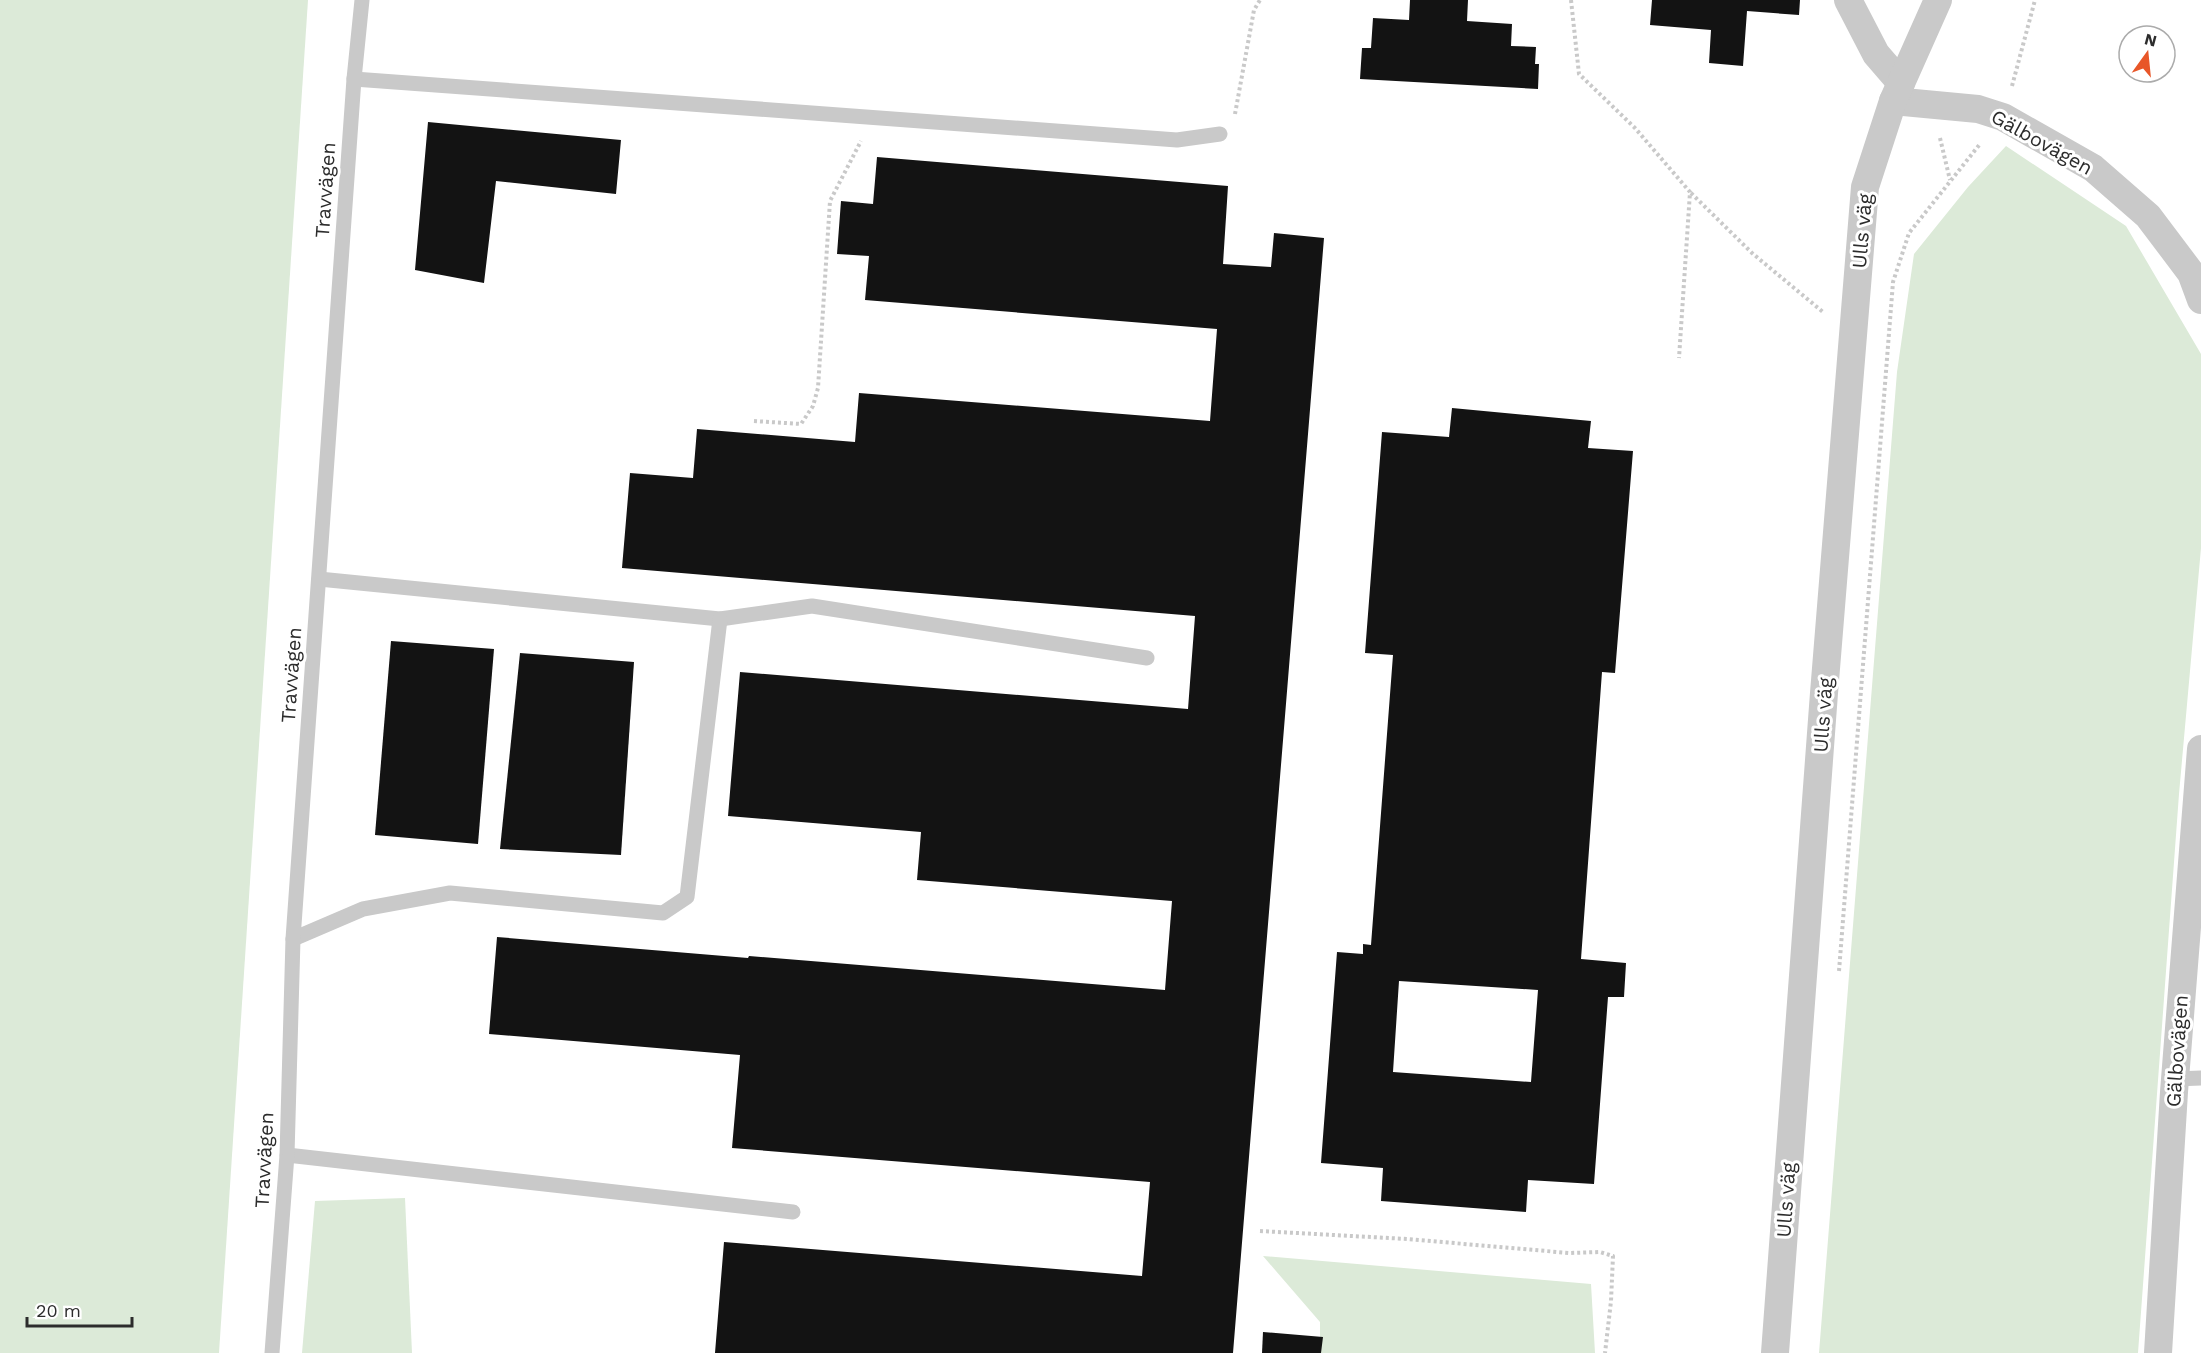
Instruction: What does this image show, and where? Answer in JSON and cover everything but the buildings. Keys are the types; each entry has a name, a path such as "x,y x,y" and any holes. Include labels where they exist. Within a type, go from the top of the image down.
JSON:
{"street":[{"path":"1848,0 1897,92"},
{"name":"Ulls väg","path":"1775,1353 1865,187 1897,92 1938,0"},
{"name":"Gälbovägen","path":"1897,92 1978,109 2003,117 2093,168 2148,216 2191,273 2201,300"},
{"name":"Gälbovägen","path":"2158,1353 2188,1078 2201,748"}],"lane":[{"name":"Travvägen","path":"272,1353 287,1155 292,939 320,579 354,79 362,0"},
{"path":"354,79 1177,140 1220,134"},
{"path":"320,579 720,619 812,606 1146,658"},
{"path":"292,939 363,909 450,893 663,913 687,897 720,619"},
{"path":"287,1155 793,1212"}],"path":[{"path":"1220,134 1235,114 1254,10 1260,0"},
{"path":"1571,0 1579,74 1635,128 1690,192 1752,253 1817,307 1853,333"},
{"path":"1839,972 1893,282 1909,233 2003,117 2035,0"},
{"path":"754,421 801,424 813,406 818,388 830,201 846,166 876,117"},
{"path":"1680,358 1690,192"},
{"path":"1260,1231 1407,1239 1569,1253 1600,1252 1613,1256 1605,1353"}],"green space":[{"path":"0,0 308,0 219,1353 0,1353"},
{"path":"2006,146 2126,226 2201,354 2201,548 2179,794 2138,1353 1819,1353 1897,372 1914,254 1968,187"},
{"path":"405,1198 412,1353 302,1353 315,1201"},
{"path":"1263,1256 1591,1284 1595,1353 1320,1353 1320,1322"}]}
